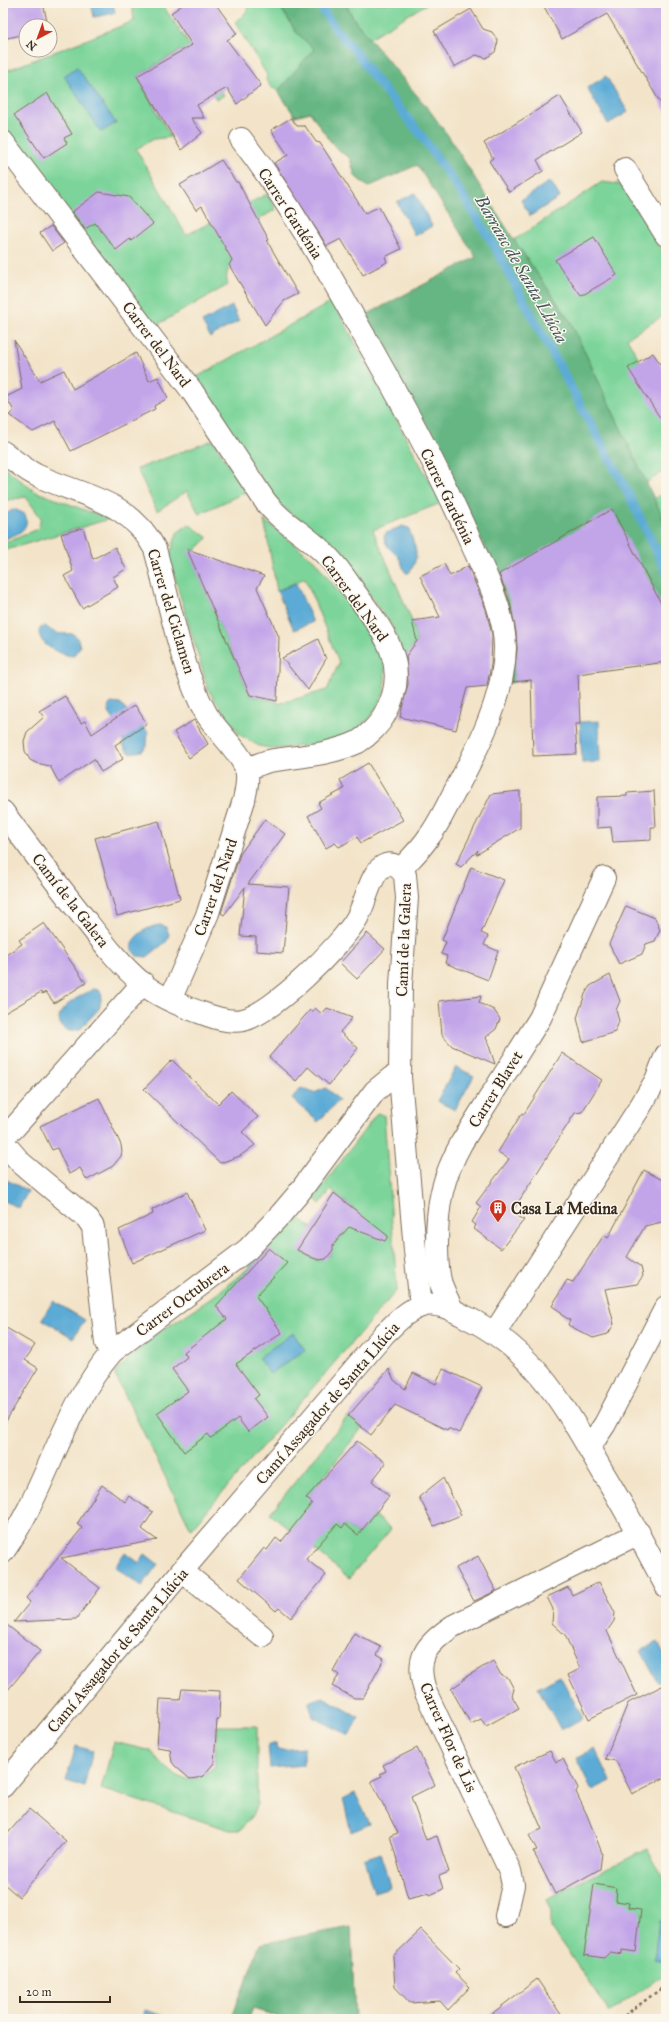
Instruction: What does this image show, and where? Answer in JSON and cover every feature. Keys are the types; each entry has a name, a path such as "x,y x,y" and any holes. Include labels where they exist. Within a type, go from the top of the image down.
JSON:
{"street":[{"name":"Carrer Gardénia","path":"241,139 267,174 310,241 405,409 448,492 466,532 494,596 504,632 505,648 501,678 482,737 438,823 428,839 401,869"},
{"name":"Carrer del Nard","path":"3,142 192,391 274,513 328,556 379,625 390,646 396,670 393,697 383,718 359,741 331,751 268,761 246,769 247,781 244,800 208,913 170,1000"},
{"path":"625,169 666,235"},
{"name":"Carrer del Ciclamen","path":"3,452 35,474 115,506 135,520 147,534 155,549 188,670 199,698 207,714 246,769"},
{"name":"Camí de la Galera","path":"3,812 98,936 143,983 170,1000 197,1012 223,1019 244,1020 256,1014 309,973 338,945 358,917 379,870 390,864 401,869 405,874 407,883 401,984 400,1077 421,1306"},
{"name":"Carrer Blavet","path":"452,1309 441,1283 437,1256 437,1214 446,1174 462,1142 540,1018 604,878"},
{"path":"3,1134 13,1129 143,983"},
{"path":"495,1332 640,1107 656,1080 666,1055"},
{"name":"Carrer Octubrera","path":"3,1552 22,1521 85,1388 112,1352 248,1249 298,1194 375,1091 391,1078 400,1077"},
{"path":"3,1142 21,1163 87,1218 93,1226 106,1343 112,1352"},
{"path":"421,1306 436,1305 452,1309 495,1332 515,1348 544,1378 589,1448 639,1533 666,1586"},
{"name":"Camí Assagador de Santa Llúcia","path":"3,1786 182,1571 385,1334 399,1319 421,1306"},
{"path":"589,1448 605,1424 666,1307"},
{"name":"Carrer Flor de Lis","path":"506,1916 513,1885 510,1871 426,1693 420,1670 422,1658 431,1643 453,1626 639,1533"},
{"path":"182,1571 262,1636"}],"path":[{"path":"620,2019 666,1985"}],"green space":[{"path":"132,3 161,3 224,95 217,100 181,50 137,76 171,137 154,139 136,149 186,235 267,194 276,209 258,220 231,257 233,264 227,273 228,285 155,326 3,125 3,72 39,58 58,58 58,51 134,21"},
{"path":"248,3 278,3 296,32 315,49 368,187 355,176 350,158 333,144 310,112 295,116 278,91 271,87 266,80 267,75 235,23 247,11"},
{"path":"278,3 345,3 355,21 430,111 449,137 514,240 570,321 666,524 666,662 508,683 505,596 485,548 364,316 476,257 417,165 368,187 355,176 350,158 333,144 310,112 295,116 278,91 314,49 296,32"},
{"path":"345,3 428,3 370,38 355,21"},
{"path":"602,182 618,184 624,187 666,257 666,314 627,338 640,361 666,420 666,470 646,483 570,321 514,240"},
{"path":"333,301 441,503 373,530 412,621 417,641 403,659 394,629 334,545 277,503 195,378"},
{"path":"213,440 246,492 199,514 187,491 157,511 137,469"},
{"path":"3,466 34,491 109,519 3,551 3,544 38,529 41,518 26,497 3,501"},
{"path":"666,492 666,524 653,499"},
{"path":"264,520 315,561 373,637 385,662 385,691 371,717 360,727 330,743 275,749 259,746 240,735 208,689 169,558 177,533 189,524 208,538 190,555 250,695 277,701 278,704 327,690 339,663 305,578 277,591"},
{"path":"377,1113 384,1115 397,1290 191,1529 114,1373 149,1339 210,1299 245,1271 298,1217 312,1228 304,1251 308,1256 319,1260 330,1256 333,1245 360,1214 331,1190 320,1204 314,1198"},
{"path":"348,1416 362,1428 307,1498 342,1528 345,1524 358,1535 374,1515 391,1529 349,1578 270,1513"},
{"path":"217,1726 257,1726 257,1805 254,1813 240,1830 230,1830 101,1789 114,1742 151,1751 165,1767 180,1777 187,1779 196,1778 205,1774 215,1766"},
{"path":"647,1849 666,1882 666,1973 610,2012 551,1928 551,1911 546,1899"},
{"path":"351,1927 355,2019 279,2019 279,2017 253,2009 249,2019 231,2019 260,1944"}],"water":[{"path":"91,3 113,3 115,13 94,17"},
{"path":"77,67 116,123 101,132 64,76"},
{"path":"606,76 628,112 608,124 587,88"},
{"path":"550,181 560,197 530,216 521,200"},
{"path":"415,193 432,226 415,236 397,202"},
{"path":"232,306 239,321 210,337 202,322"},
{"path":"14,509 25,514 26,524 17,534 3,540 3,516"},
{"path":"402,526 409,528 416,551 415,561 409,573 406,573 397,555 388,546 384,537 386,533"},
{"path":"296,583 313,622 294,630 277,591"},
{"path":"45,626 56,633 72,634 77,637 80,647 73,656 55,651 44,643 39,633 40,628"},
{"path":"111,703 121,704 148,732 147,746 142,751 130,753 125,748 122,732 108,710"},
{"path":"599,721 600,762 582,763 580,722"},
{"path":"160,925 166,927 169,934 167,941 147,957 137,956 132,950 133,941 145,930"},
{"path":"93,989 99,990 102,995 99,1009 78,1031 68,1031 64,1029 59,1019 60,1013 70,1003"},
{"path":"456,1067 474,1076 455,1110 437,1101"},
{"path":"301,1088 314,1093 326,1088 339,1100 318,1122 292,1098"},
{"path":"3,1178 28,1191 19,1208 3,1200"},
{"path":"53,1301 85,1320 73,1338 42,1319"},
{"path":"293,1333 305,1350 270,1374 258,1358"},
{"path":"125,1552 139,1563 145,1554 158,1564 142,1586 115,1567"},
{"path":"658,1642 666,1658 666,1678 658,1683 641,1651"},
{"path":"560,1676 583,1718 561,1730 538,1688"},
{"path":"323,1697 359,1717 349,1735 313,1717 309,1702"},
{"path":"268,1744 276,1744 277,1750 304,1748 304,1765 270,1768"},
{"path":"76,1746 93,1751 84,1786 66,1781"},
{"path":"595,1748 611,1781 592,1790 576,1758"},
{"path":"355,1793 370,1824 351,1832 343,1799"},
{"path":"381,1853 390,1887 374,1892 364,1859"},
{"path":"659,1920 666,1921 666,1961 654,1959"},
{"path":"145,2010 174,2019 143,2019"}],"building":[{"path":"3,3 43,3 46,18 18,18 18,36 3,39"},
{"path":"185,3 215,3 237,34 227,40 261,85 237,104 227,88 197,105 204,118 191,118 202,133 181,150 137,76 192,45 171,13"},
{"path":"542,3 666,3 666,112 607,14 562,39"},
{"path":"471,9 483,29 492,32 498,41 495,52 486,58 476,55 454,67 434,31"},
{"path":"47,93 72,134 64,138 67,143 44,158 14,115"},
{"path":"560,96 582,132 537,160 543,171 509,192 489,161 493,158 484,143"},
{"path":"291,118 297,126 305,126 316,142 320,143 365,213 379,207 401,249 385,257 387,262 363,275 341,239 327,246 274,163 288,155 271,130"},
{"path":"221,160 236,182 238,182 269,240 267,241 298,294 284,301 265,325 229,265 232,260 202,206 196,210 180,185"},
{"path":"99,192 129,197 153,224 131,241 130,239 116,250 95,223 85,229 72,212"},
{"path":"51,226 64,243 52,251 40,233"},
{"path":"594,237 617,275 581,296 555,260"},
{"path":"14,340 40,381 64,370 73,389 136,353 149,381 158,377 168,398 154,406 155,409 71,451 55,421 33,432 9,415 14,411 6,397 22,389"},
{"path":"653,353 666,373 666,427 628,368"},
{"path":"612,509 666,613 666,662 578,674 580,724 575,724 577,754 533,756 531,680 513,682 517,649 516,632 510,602 499,574"},
{"path":"83,528 93,559 115,547 126,569 113,577 118,587 82,608 64,576 73,571 61,534"},
{"path":"187,549 264,576 257,588 279,637 277,701 250,695"},
{"path":"444,564 450,576 468,566 486,609 492,635 491,665 487,686 467,688 456,730 400,717 408,684 406,656 417,641 412,621 440,617 420,576"},
{"path":"318,639 326,659 308,690 282,658"},
{"path":"65,696 81,723 85,721 92,734 135,705 147,724 115,745 123,759 101,772 94,759 59,783 50,766 30,760 25,751 24,741 27,732 44,717 39,711"},
{"path":"194,720 208,744 189,758 174,732"},
{"path":"368,763 403,820 361,843 357,837 339,847 335,843 326,848 308,816 321,808 318,803 344,789 340,780"},
{"path":"520,791 520,828 476,855 478,850 461,867 456,864 491,794"},
{"path":"654,791 656,827 651,827 651,840 613,842 611,827 597,828 597,797 627,796 627,793"},
{"path":"265,819 285,834 248,884 289,887 283,953 256,951 256,937 240,936 245,887 224,915 221,913 240,854"},
{"path":"159,821 180,899 117,916 95,838"},
{"path":"471,867 504,880 481,933 488,936 484,945 498,951 488,980 445,963 447,956 441,954 446,942 442,940"},
{"path":"626,906 655,918 660,930 655,941 646,944 642,954 619,964 609,944"},
{"path":"44,923 86,983 54,1003 46,992 42,994 41,992 3,1014 3,957 22,944 19,940"},
{"path":"367,933 385,949 357,979 340,963"},
{"path":"610,975 620,1001 616,1010 619,1021 615,1032 583,1042 577,1018 585,994 590,986"},
{"path":"481,996 479,1003 494,1010 500,1019 496,1029 486,1037 495,1064 452,1046 442,1035 439,1001"},
{"path":"315,1008 322,1014 327,1008 352,1018 340,1032 358,1048 329,1085 308,1067 296,1081 269,1057 310,1010 313,1011"},
{"path":"562,1053 602,1080 582,1112 575,1113 512,1212 524,1220 501,1249 474,1229 476,1225 472,1222 481,1207 476,1203 509,1159 498,1152 522,1113 524,1114"},
{"path":"172,1060 218,1104 231,1091 258,1117 242,1132 255,1145 240,1156 220,1163 144,1089"},
{"path":"99,1098 121,1145 122,1152 121,1156 113,1166 87,1180 80,1168 69,1174 57,1148 52,1150 40,1126"},
{"path":"644,1170 666,1182 666,1221 645,1226 627,1257 641,1267 643,1276 637,1284 605,1289 614,1324 608,1334 593,1338 568,1325 570,1320 560,1314 561,1312 552,1306 567,1280 573,1282 604,1235 608,1238"},
{"path":"187,1192 205,1230 132,1263 119,1230 153,1214 152,1210"},
{"path":"334,1193 388,1236 385,1241 349,1227 333,1245 333,1250 326,1259 319,1260 297,1250"},
{"path":"269,1248 287,1263 256,1296 282,1333 236,1364 259,1395 254,1399 268,1417 248,1432 238,1418 211,1438 208,1434 184,1452 157,1413 188,1391 172,1369 187,1357 184,1352 227,1319 216,1306"},
{"path":"3,1326 35,1345 25,1360 38,1368 3,1426"},
{"path":"389,1369 394,1380 405,1389 413,1373 436,1384 443,1369 482,1387 459,1433 448,1428 447,1430 395,1405 371,1435 348,1416"},
{"path":"357,1441 386,1463 372,1481 389,1496 358,1535 345,1524 342,1528 337,1524 306,1559 326,1575 291,1618 279,1608 276,1611 239,1579 264,1548 267,1550 276,1538 281,1542 312,1503 306,1498"},
{"path":"443,1478 461,1515 434,1526 419,1497"},
{"path":"102,1485 125,1502 129,1496 153,1512 142,1529 157,1540 61,1558 100,1588 76,1619 14,1622 30,1602 26,1598 82,1528 77,1524"},
{"path":"478,1556 496,1591 474,1601 456,1568"},
{"path":"599,1582 615,1613 614,1621 607,1631 637,1695 589,1719 568,1675 580,1669 565,1635 552,1623 553,1609 547,1597 568,1587 572,1595"},
{"path":"3,1622 40,1651 3,1696"},
{"path":"354,1633 381,1647 377,1655 384,1659 363,1698 354,1698 332,1686 339,1675 333,1671"},
{"path":"493,1661 501,1675 508,1678 514,1689 512,1696 519,1708 486,1726 481,1719 471,1724 451,1689 464,1680 464,1678"},
{"path":"666,1684 666,1777 632,1794 616,1761 605,1759 628,1703"},
{"path":"182,1689 220,1691 219,1720 217,1720 214,1763 203,1776 190,1779 172,1762 170,1749 157,1747 160,1699 180,1700"},
{"path":"417,1748 435,1785 411,1797 426,1840 437,1836 449,1872 439,1876 443,1889 430,1895 429,1893 408,1898 390,1836 398,1833 371,1781 382,1776 380,1774 386,1771 383,1765"},
{"path":"550,1751 556,1762 563,1759 578,1788 576,1792 602,1853 600,1869 555,1894 533,1851 537,1850 529,1835 542,1829 514,1767"},
{"path":"29,1809 66,1841 19,1897 3,1883 3,1839"},
{"path":"594,1884 617,1888 616,1901 629,1903 628,1908 641,1910 636,1952 622,1950 622,1954 610,1952 604,1958 584,1955"},
{"path":"421,1930 459,1969 455,1973 470,1987 448,2010 440,2001 410,2003 395,1987 393,1956"},
{"path":"537,1979 564,2019 485,2019"}],"waterway":[{"name":"Barranc de Santa Llúcia","path":"318,3 337,31 356,52 372,75 418,131 456,185 491,240 626,489 666,571"}],"place":[{"name":"Casa La Medina","path":"498,1223"}]}
